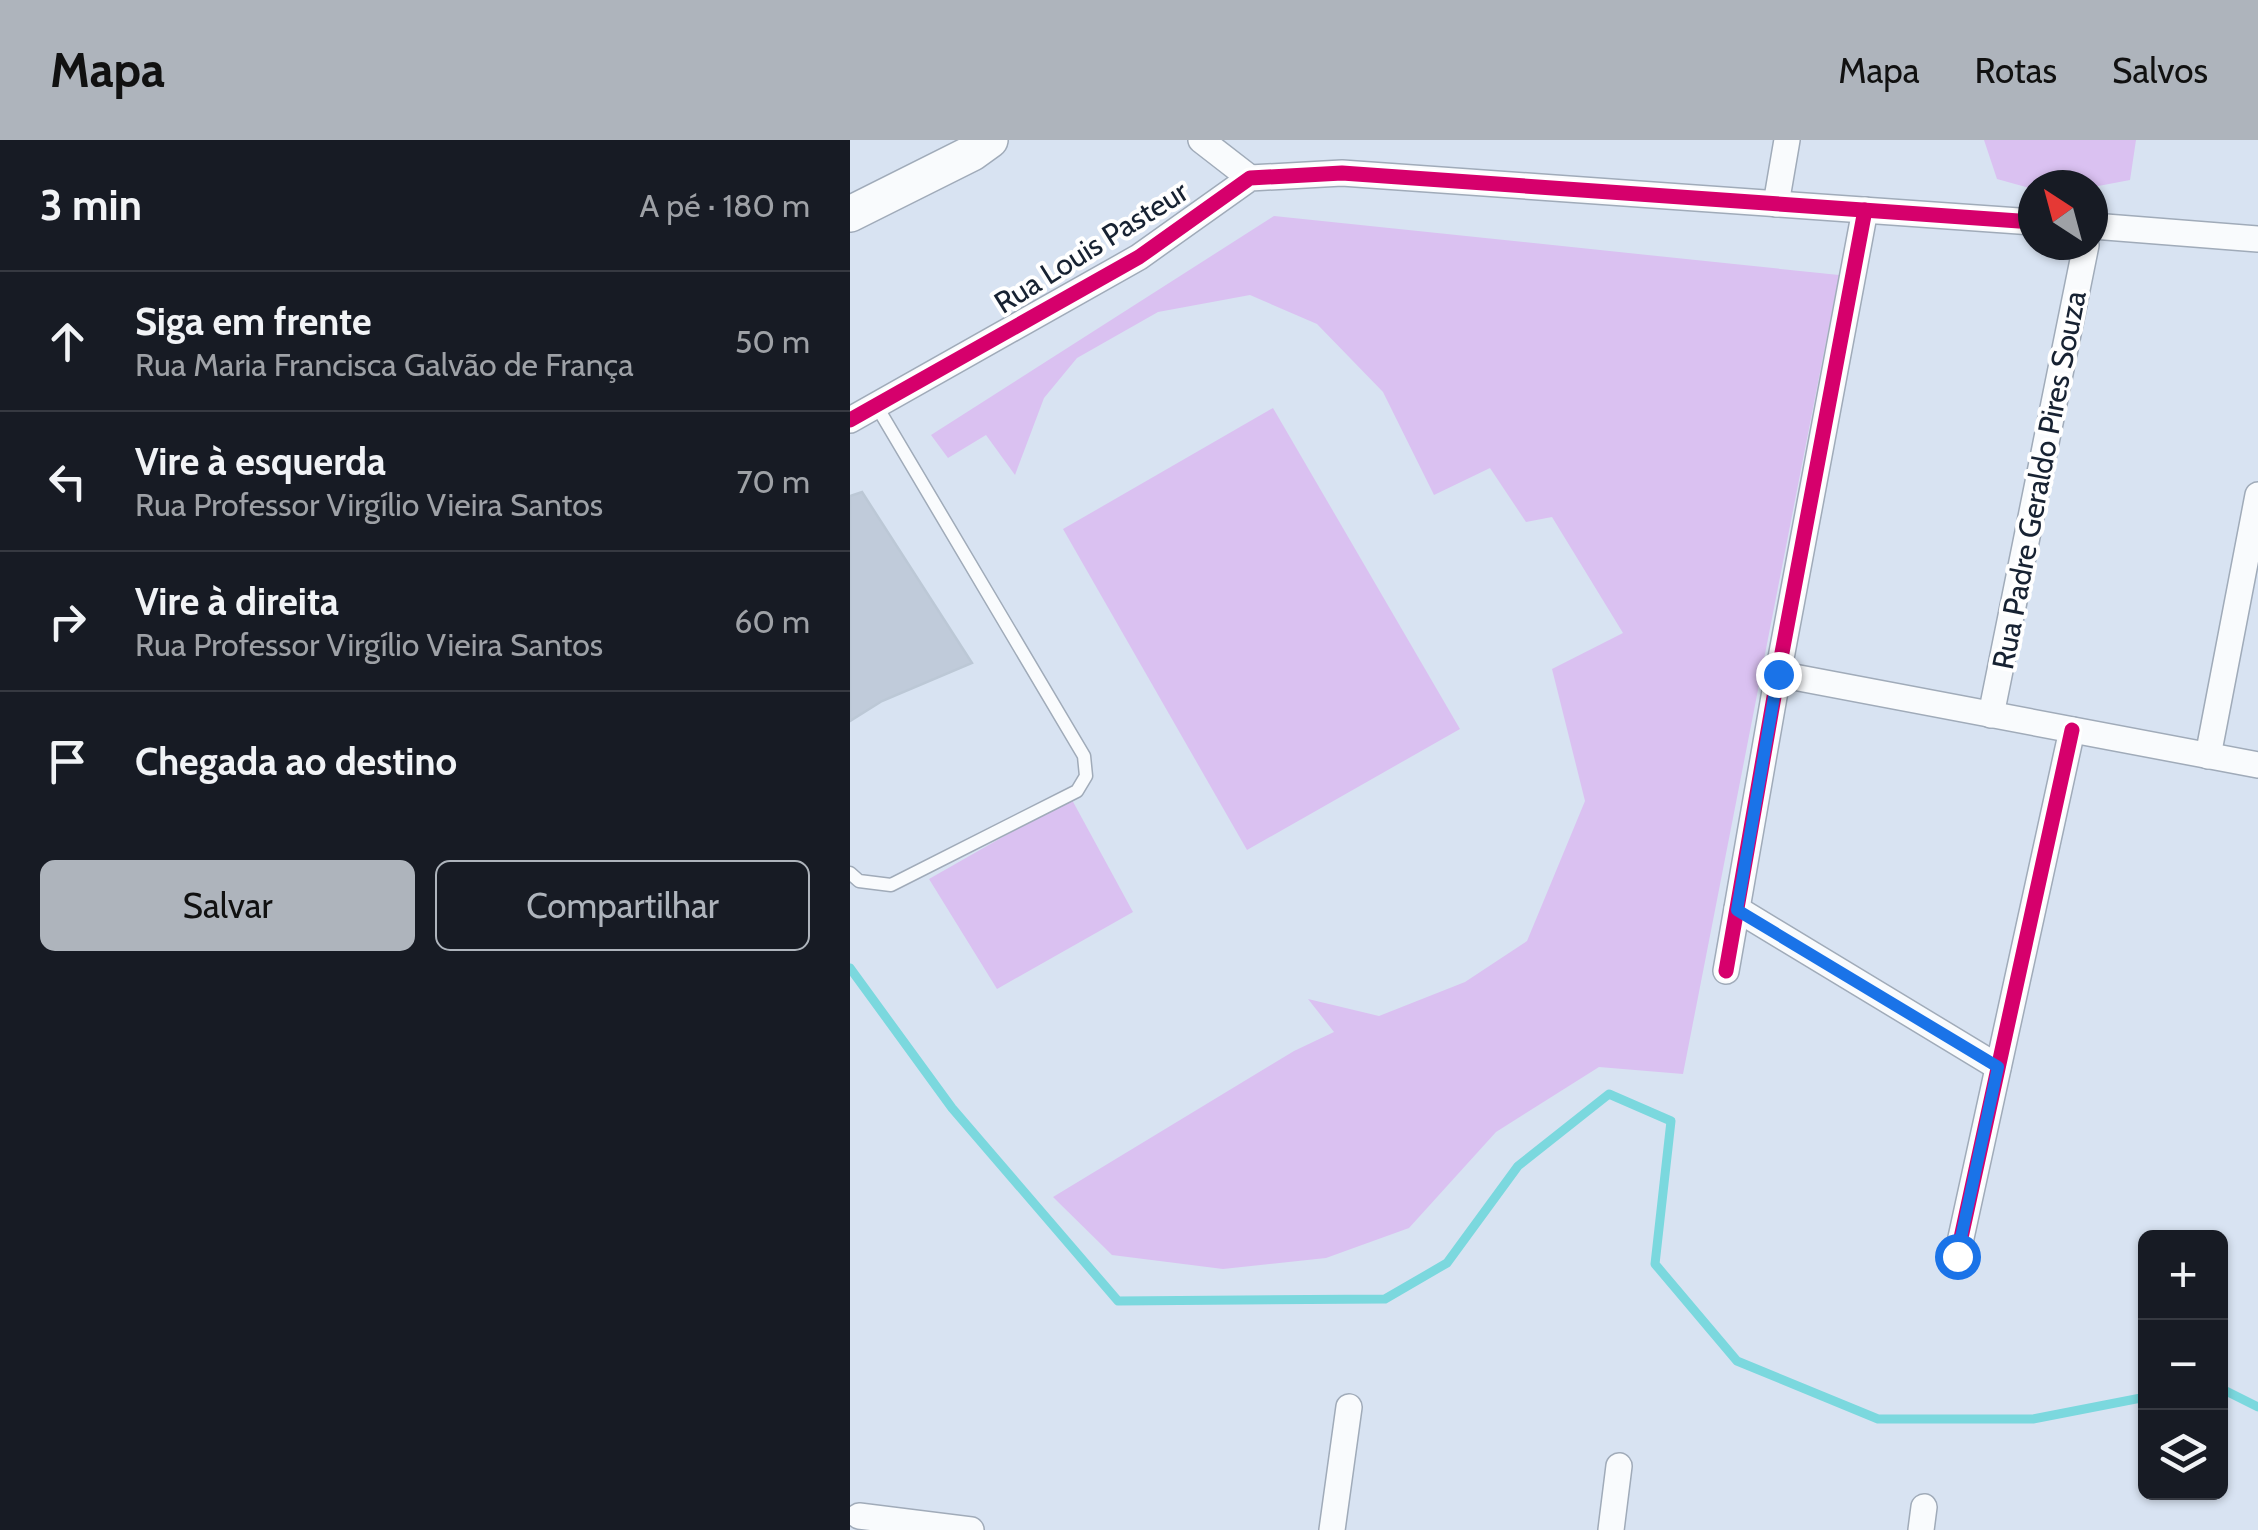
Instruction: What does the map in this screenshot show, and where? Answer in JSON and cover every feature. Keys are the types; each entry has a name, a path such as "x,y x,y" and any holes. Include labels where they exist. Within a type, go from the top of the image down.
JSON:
{"main road":[{"path":"850,214 972,153 990,140"}],"street":[{"path":"1201,140 1250,178 1342,174 2018,221"},
{"path":"1776,204 1787,140"},
{"name":"Rua Louis Pasteur","path":"850,420 1139,257 1250,178"},
{"path":"1726,970 1865,210"},
{"path":"2108,227 2258,240"},
{"name":"Rua Padre Geraldo Pires Souza","path":"1992,715 2083,260"},
{"path":"2208,756 2258,495"},
{"path":"1778,674 2258,766"},
{"path":"1957,1256 2072,730"},
{"path":"1737,910 1998,1067"},
{"path":"1332,1530 1349,1406"},
{"path":"1611,1530 1619,1466"},
{"path":"859,1516 971,1530"}],"lane":[{"path":"850,873 859,880 890,885 1078,791 1086,776 1084,756 876,405"}],"shaded area":[{"path":"1984,140 2136,140 2130,180 2108,184 2108,170 2018,170 2018,185 1997,179"},
{"path":"1274,216 1839,275 1683,1074 1599,1067 1496,1132 1409,1228 1326,1258 1223,1269 1112,1255 1053,1197 1294,1051 1334,1032 1308,999 1379,1016 1465,982 1527,941 1585,801 1552,669 1623,633 1552,517 1526,522 1490,468 1434,495 1383,392 1317,324 1250,295 1158,312 1077,358 1044,398 1015,475 986,435 948,458 931,435"},
{"path":"1273,408 1460,729 1247,850 1063,529"},
{"path":"1071,798 1133,912 997,989 929,879"}],"building":[{"path":"862,492 972,663 882,701 850,721 850,496"}],"waterway":[{"path":"850,968 952,1108 1118,1301 1385,1299 1447,1263 1518,1166 1609,1094 1671,1121 1655,1264 1737,1361 1878,1419 2033,1419 2138,1399"},
{"path":"2228,1392 2258,1407"}],"cycle path":[{"path":"850,420 1139,257 1250,178 1342,173 2018,221"},
{"path":"1726,971 1865,210"},
{"path":"1957,1256 2072,730"}],"route":[{"path":"1778,674 1737,910 1998,1067 1957,1256"}]}
